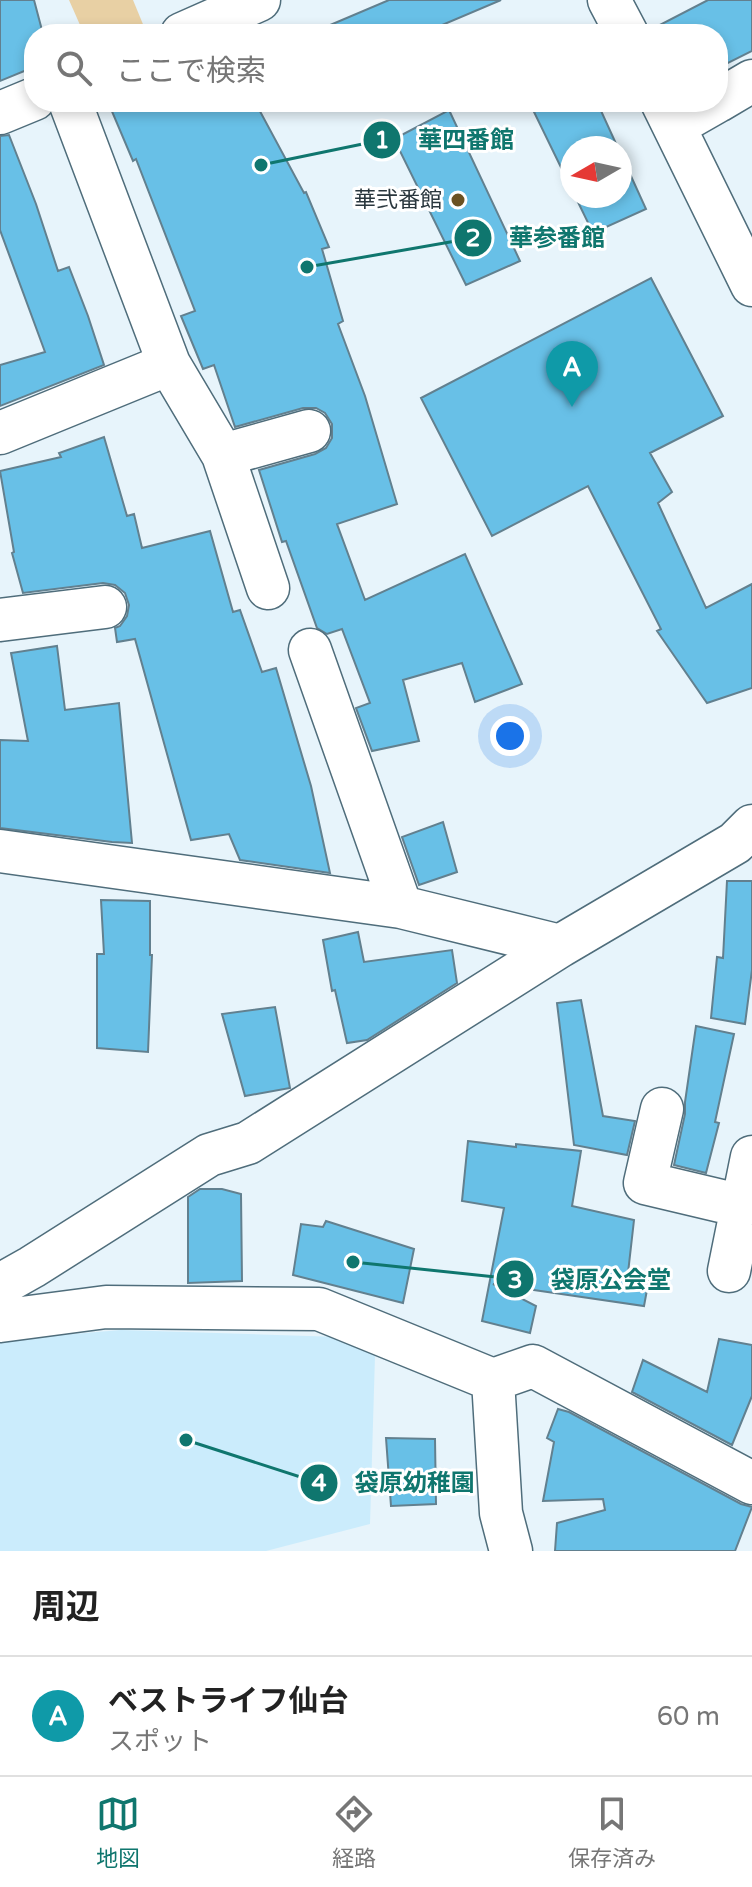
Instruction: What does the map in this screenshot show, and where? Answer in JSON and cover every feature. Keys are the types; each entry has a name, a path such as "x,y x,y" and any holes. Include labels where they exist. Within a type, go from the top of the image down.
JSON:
{"street":[{"path":"205,24 259,0"},
{"path":"609,0 622,24"},
{"path":"728,95 752,81"},
{"path":"0,113 24,103"},
{"path":"74,112 169,364 223,455 268,588"},
{"path":"668,114 752,285"},
{"path":"0,433 169,364"},
{"path":"223,455 309,431"},
{"path":"0,620 105,607"},
{"path":"310,650 401,907"},
{"path":"0,1285 209,1155 248,1143 560,946 735,843 752,826"},
{"path":"0,851 401,907 560,946"},
{"path":"662,1109 645,1183 742,1206"},
{"path":"729,1271 752,1157"},
{"path":"0,1321 106,1307 319,1309 493,1380 533,1366 752,1483"},
{"path":"493,1380 501,1513 511,1551"}],"shaded area":[{"path":"69,0 133,0 143,24 80,24"},
{"path":"121,1330 339,1337 375,1356 370,1524 266,1551 0,1551 0,1340"}],"building":[{"path":"0,0 34,0 40,24 24,24 24,71 0,81"},
{"path":"389,0 501,0 445,24 333,24"},
{"path":"708,0 752,0 752,51 728,63 728,24 662,24"},
{"path":"112,112 260,112 306,192 329,247 322,249 343,321 338,324 365,396 397,504 337,524 365,600 465,554 522,684 475,702 462,663 403,680 419,741 372,751 356,708 370,703 342,629 327,634 317,628 286,541 282,542 259,470 326,448 332,438 332,424 325,413 316,408 303,408 235,427 214,365 203,369 181,316 195,311 136,159 133,161"},
{"name":"華弐番館","path":"450,112 520,261 466,285 394,139"},
{"path":"534,112 602,112 613,136 560,136 560,165"},
{"path":"9,135 58,271 69,267 104,365 0,406 0,365 45,352 0,230 0,136"},
{"path":"632,178 646,209 593,233 581,208 632,208"},
{"path":"651,278 723,416 650,453 672,492 658,503 706,608 752,584 752,688 707,703 657,631 661,629 588,486 492,536 421,398"},
{"path":"104,437 127,516 134,514 142,548 210,531 233,612 240,610 262,672 276,668 311,786 330,873 240,860 229,834 191,840 135,639 117,642 115,628 127,616 129,605 125,593 115,585 103,583 23,593 12,553 0,471 61,457 59,453"},
{"path":"57,646 65,710 119,703 132,843 0,828 0,740 28,741 11,653"},
{"path":"443,822 457,872 419,885 402,837"},
{"path":"727,881 752,881 752,970 745,1024 711,1018 717,957 723,958"},
{"path":"101,900 150,901 152,955 148,1052 97,1048 97,954 104,954"},
{"path":"358,932 364,962 452,950 457,983 367,1040 347,1043 335,990 332,991 323,940"},
{"path":"581,1000 603,1116 635,1121 627,1155 574,1145 557,1003"},
{"path":"275,1007 290,1088 245,1096 222,1014"},
{"path":"696,1026 734,1034 715,1122 719,1123 706,1173 674,1165 685,1114"},
{"path":"468,1141 581,1151 572,1206 634,1220 628,1273 649,1279 644,1306 493,1284 536,1306 530,1333 482,1321 504,1208 462,1201"},
{"path":"200,1189 222,1189 241,1194 242,1281 188,1283 188,1197"},
{"path":"326,1221 414,1249 403,1303 293,1275 301,1224 323,1227"},
{"path":"719,1339 752,1345 752,1396 732,1445 632,1392 643,1360 707,1392"},
{"path":"558,1409 752,1507 735,1551 555,1551 557,1523 605,1510 603,1499 543,1501 554,1442 547,1438"},
{"path":"386,1438 435,1439 436,1504 391,1506"}],"place":[{"name":"華四番館","path":"261,165"},
{"name":"華弐番館","path":"458,200"},
{"name":"華参番館","path":"307,267"},
{"name":"ベストライフ仙台","path":"572,407"},
{"name":"袋原公会堂","path":"353,1262"},
{"name":"袋原幼稚園","path":"186,1440"}]}
